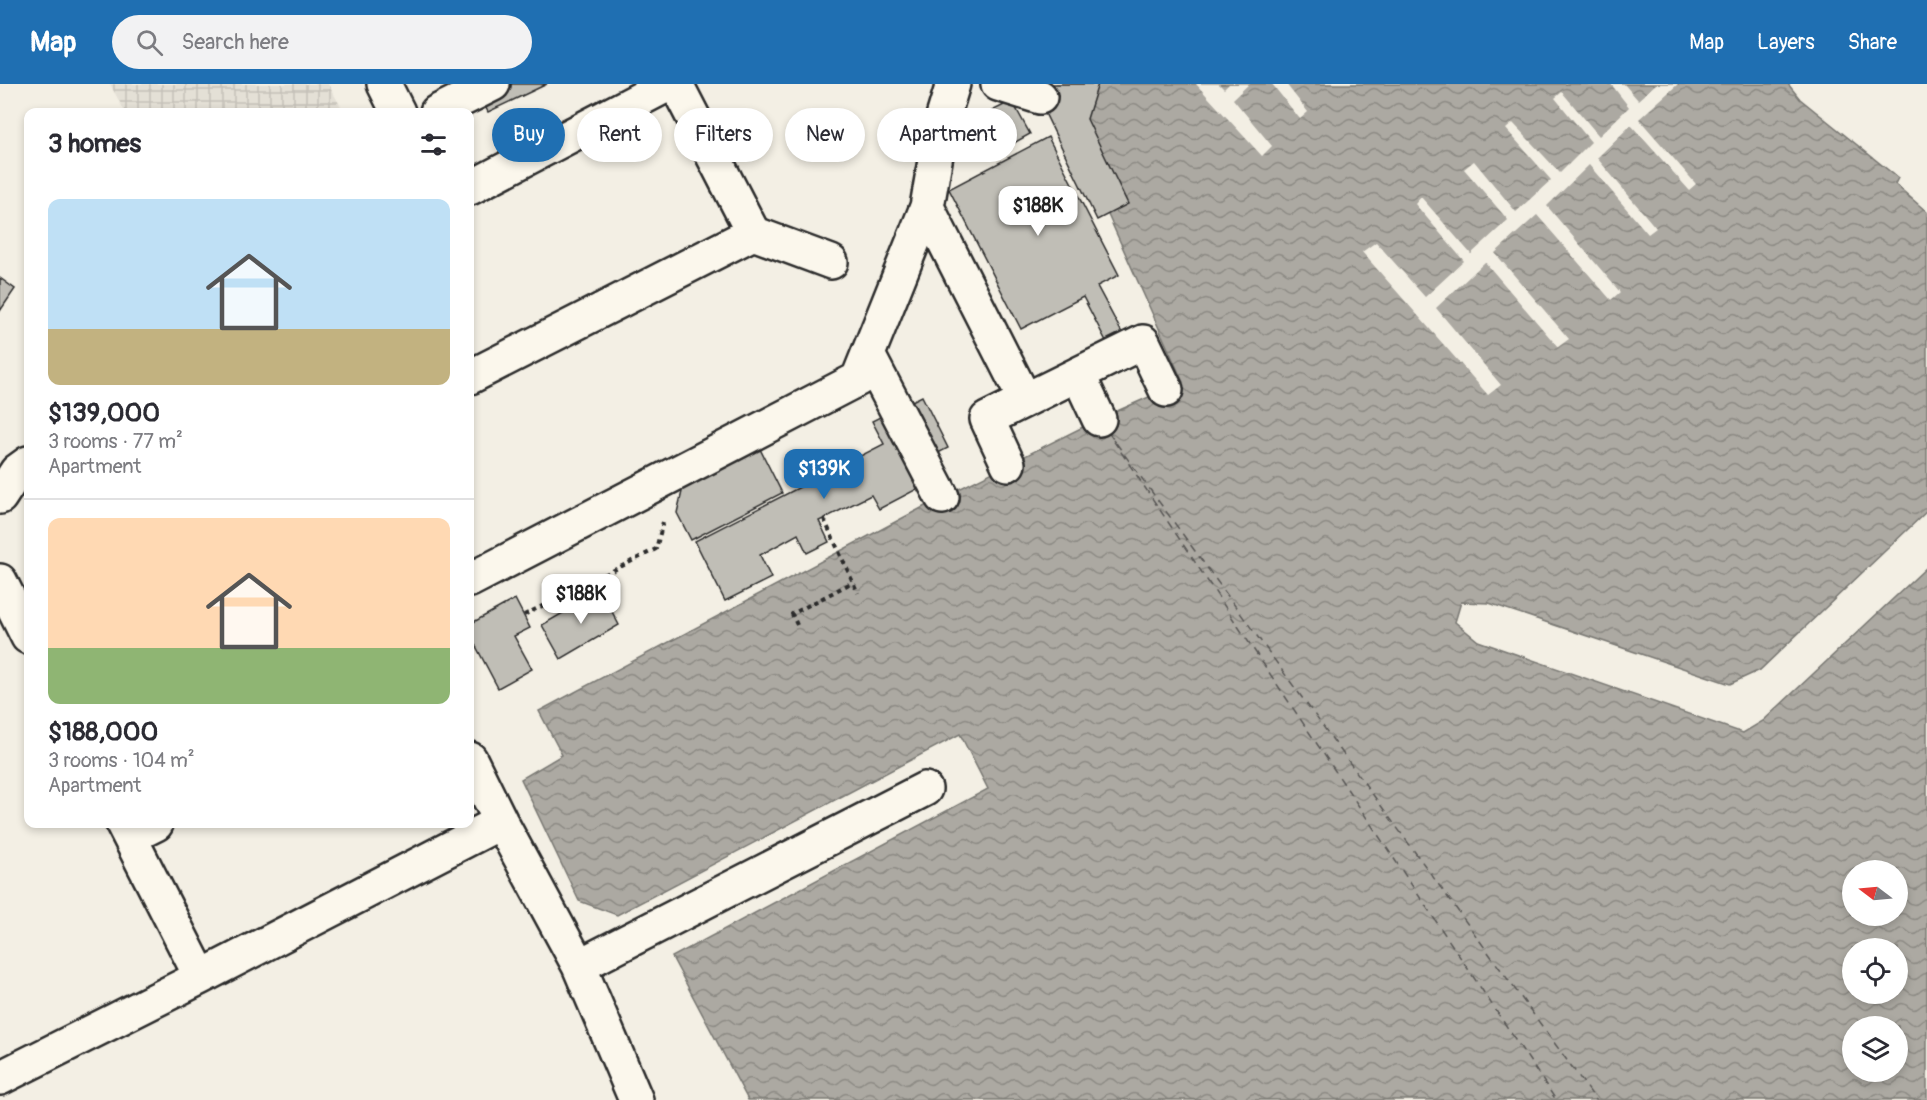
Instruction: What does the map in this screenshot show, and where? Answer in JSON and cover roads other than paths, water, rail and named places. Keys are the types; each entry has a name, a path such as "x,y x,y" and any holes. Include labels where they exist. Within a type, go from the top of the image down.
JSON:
{"lane":[{"path":"384,84 396,108"},
{"path":"445,108 493,84"},
{"path":"474,187 669,84"},
{"path":"676,84 753,233 831,262"},
{"path":"474,578 858,379 927,207 942,120 953,84"},
{"path":"998,84 1040,97"},
{"path":"927,207 1025,400"},
{"path":"474,375 753,233"},
{"path":"1008,464 987,419 1143,342 1166,390"},
{"path":"868,355 942,497"},
{"path":"1078,374 1099,419"},
{"path":"0,497 17,471 24,466"},
{"path":"0,581 24,619"},
{"path":"474,767 579,966 636,1100"},
{"path":"579,966 925,789"},
{"path":"0,1078 501,822"},
{"path":"136,828 201,977"}],"water":[{"path":"1057,84 1788,84 1800,99 1898,178 1895,184 1927,212 1927,511 1760,670 1730,684 1489,603 1461,602 1455,622 1478,641 1743,733 1763,721 1927,567 1927,1100 748,1100 672,957 988,789 960,734 617,915 579,901 521,779 562,755 539,711 929,504 1099,419 1183,382 1096,188"}]}
